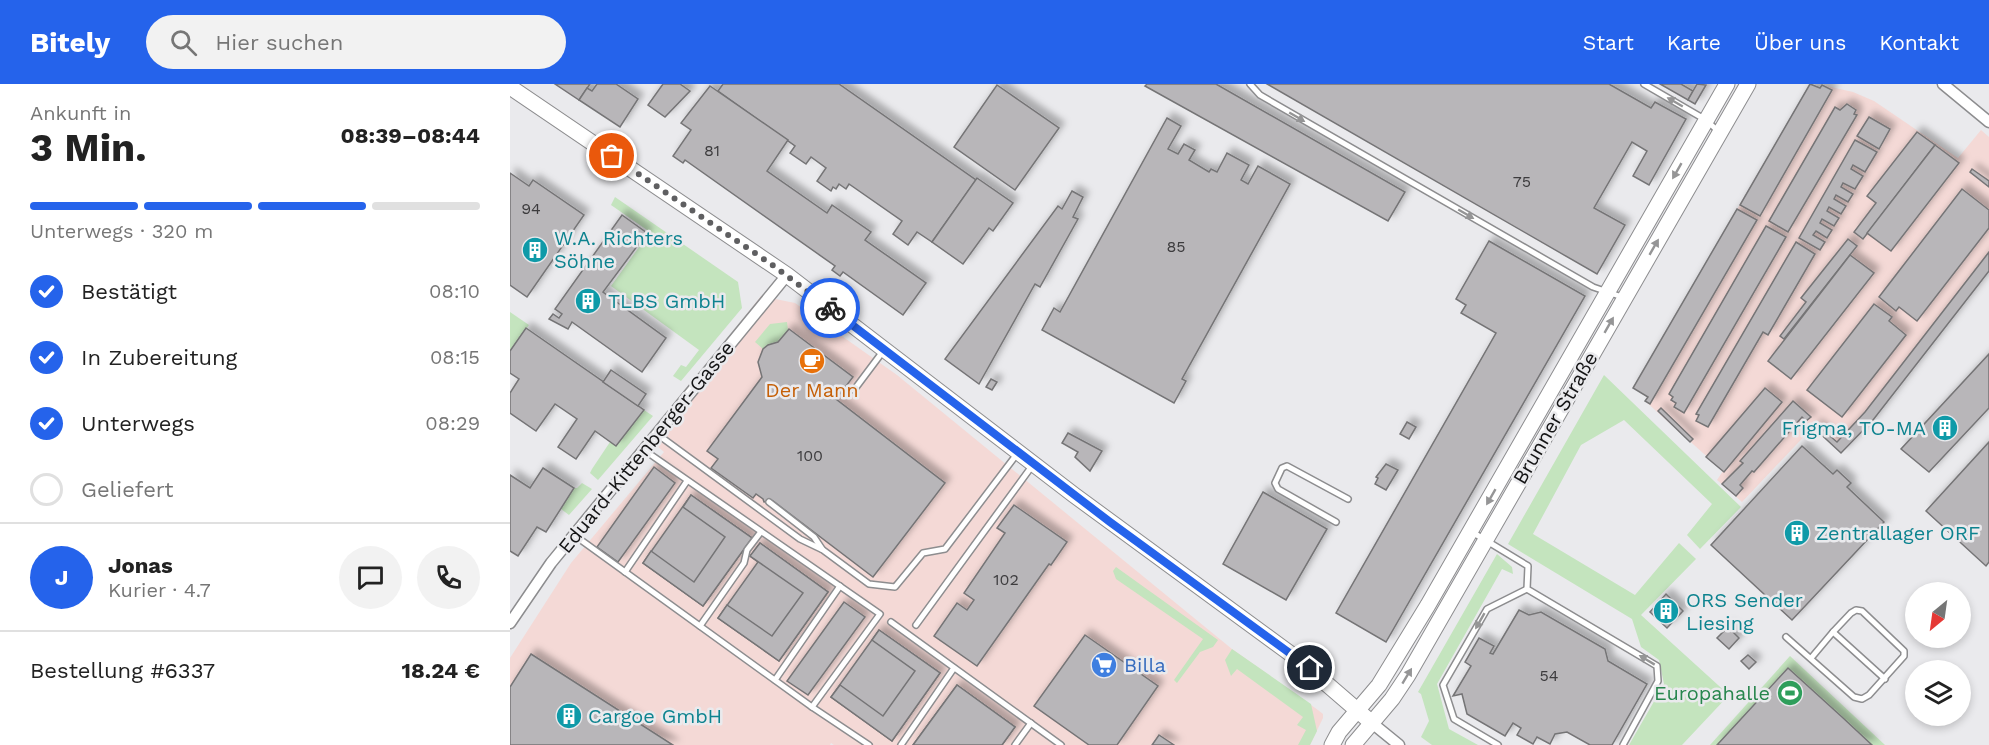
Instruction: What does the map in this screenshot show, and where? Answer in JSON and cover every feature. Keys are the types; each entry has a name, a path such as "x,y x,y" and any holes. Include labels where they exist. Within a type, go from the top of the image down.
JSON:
{"main road":[{"name":"Brunner Straße","path":"1332,745 1339,732 1379,685 1471,532 1727,84"},
{"name":"Brunner Straße","path":"1353,745 1392,699 1408,675 1748,84"},
{"path":"510,87 787,275 1033,464 1299,660 1372,723"}],"street":[{"path":"1943,84 1989,122"},
{"name":"Eduard-Kittenberger-Gasse","path":"510,623 538,581 574,535 787,275"},
{"path":"1372,723 1399,745"}],"lane":[{"path":"1250,84 1269,101 1607,294 1624,298"},
{"path":"1644,84 1706,120 1720,133"},
{"path":"854,390 884,349"},
{"path":"657,434 800,539 823,550 868,584 894,587 923,553 945,549 1018,452"},
{"path":"644,450 880,614 812,707"},
{"path":"916,625 1033,464"},
{"path":"1336,522 1278,489 1275,483 1282,468 1287,466 1348,499"},
{"path":"626,572 687,481"},
{"path":"769,502 814,537 823,550"},
{"path":"700,626 744,563 747,550 760,532"},
{"path":"1471,532 1528,566 1527,589"},
{"path":"574,535 812,707 869,745"},
{"path":"775,680 840,586"},
{"path":"1527,589 1657,666 1658,681 1623,745"},
{"path":"1498,745 1454,719 1443,685 1487,609 1527,589"},
{"path":"1786,637 1812,657 1854,697 1862,699 1869,695 1901,661 1904,651 1862,611 1856,610 1812,657"},
{"path":"891,622 1061,745"},
{"path":"1833,632 1885,679"},
{"path":"901,745 954,668"},
{"path":"1015,745 1031,723"}],"shaded area":[{"path":"1810,84 1820,88 1822,85 1853,92 1874,101 1958,158 1981,130 1989,137 1989,271 1873,420 1841,453 1813,427 1742,502 1717,480 1723,471 1645,401 1647,397 1633,388"},
{"path":"761,296 795,303 897,375 1232,649 1323,714 1310,745 834,745 831,743 830,745 510,745 510,658 571,563 664,452 649,439"}],"green space":[{"path":"615,197 738,282 742,308 681,381 673,376 681,365 686,367 699,350 611,286 650,232 611,205"},
{"path":"510,312 529,325 510,351"},
{"path":"787,322 788,330 778,342 763,349 755,342 770,324"},
{"path":"1604,375 1741,507 1700,549 1687,535 1712,504 1624,420 1581,445 1533,534 1635,595 1679,543 1696,559 1641,615 1729,695 1682,745 1629,745 1664,684 1659,660 1641,647 1632,619 1508,544"},
{"path":"644,410 653,416 598,480 590,473 592,469 610,442 616,445"},
{"path":"582,483 592,489 569,515 561,509 574,488"},
{"path":"1497,554 1512,567 1513,574 1502,569 1437,684 1449,729 1478,745 1432,745 1421,737 1429,721 1421,694 1418,692"},
{"path":"1116,567 1218,640 1213,647 1200,652 1177,683 1174,680 1203,639 1116,579 1113,571"},
{"path":"1232,649 1311,704 1317,731 1310,745 1298,745 1306,730 1297,725 1303,717 1237,669 1231,676 1225,660"},
{"name":"Europahalle","path":"1790,656 1885,745 1710,745"}],"building":[{"path":"555,84 590,84 579,100"},
{"path":"597,84 616,84 638,99 620,127 579,100 587,88 592,91"},
{"path":"663,84 680,84 690,91 665,117 648,105"},
{"path":"723,84 839,84 976,180 932,242 917,232 908,245 893,234 902,221 849,184 846,189 839,184 831,191 817,181 826,168 811,157 806,164 790,153 795,146 718,91"},
{"path":"1147,84 1216,84 1405,192 1388,221 1145,86"},
{"path":"1267,84 1609,84 1651,108 1655,102 1686,119 1649,185 1633,176 1647,151 1632,142 1594,208 1625,225 1597,274"},
{"path":"1660,84 1681,84 1693,91 1688,100"},
{"path":"1697,84 1706,85 1695,104 1688,100"},
{"path":"1810,84 1820,88 1822,85 1832,90 1760,216 1740,205"},
{"path":"997,85 1059,128 1015,190 954,147"},
{"path":"710,86 788,140 767,171 827,213 832,205 871,232 865,240 926,283 903,315 843,272 840,276 832,270 835,266 685,160 683,163 673,156 691,130 681,123"},
{"path":"1847,104 1856,110 1854,114 1857,115 1788,232 1769,221 1835,107 1840,110"},
{"path":"1869,117 1890,129 1879,149 1857,136"},
{"path":"1167,118 1181,126 1168,149 1178,154 1184,144 1195,150 1189,160 1209,172 1211,169 1217,172 1227,153 1249,165 1241,180 1248,184 1258,166 1290,184 1182,379 1186,381 1174,403 1042,330 1054,308 1060,312"},
{"path":"1917,132 1935,145 1863,239 1854,232 1876,203 1867,196"},
{"path":"1855,140 1877,152 1865,172 1853,165 1851,169 1863,176 1855,189 1843,183 1841,187 1853,194 1848,202 1836,195 1834,199 1846,206 1841,214 1829,207 1827,211 1839,218 1834,226 1822,219 1820,223 1832,230 1827,238 1816,231 1813,235 1825,242 1820,250 1799,238"},
{"path":"1935,145 1959,163 1891,251 1867,233"},
{"path":"1972,169 1989,181 1989,187 1970,172"},
{"name":"W.A. Richters Söhne","path":"510,173 529,186 533,180 584,215 527,297 510,285"},
{"path":"977,178 1013,203 993,231 989,228 963,264 932,242"},
{"path":"1962,189 1989,210 1989,228 1917,321 1899,307 1896,311 1879,297"},
{"path":"1072,191 1083,197 1073,217 1078,219 1040,287 1035,284 979,384 945,359 1058,206 1062,209"},
{"path":"1737,209 1757,220 1650,404 1645,401 1648,397 1633,388"},
{"name":"TLBS GmbH","path":"622,215 647,233 603,292 666,338 642,372 572,322 568,329 549,319 553,314 559,318 562,314 555,309"},
{"path":"1766,226 1786,237 1684,413 1674,407 1676,403 1671,400 1673,397 1669,394"},
{"path":"1848,239 1857,246 1784,339 1780,336 1806,302 1801,298"},
{"path":"1489,241 1585,296 1386,642 1336,613 1496,333 1461,313 1466,305 1456,299"},
{"path":"1796,242 1815,254 1768,335 1763,332 1708,427 1696,421 1699,415 1696,414"},
{"path":"1989,252 1989,271 1873,420 1841,453 1813,427 1816,424 1837,442 1865,412"},
{"path":"1850,255 1874,273 1791,379 1768,361"},
{"path":"1874,304 1892,317 1889,321 1906,335 1842,417 1807,390"},
{"path":"526,328 644,410 616,446 595,431 576,459 558,447 577,419 555,404 536,431 510,413 510,393 519,379 510,373 510,351"},
{"name":"Der Mann","path":"789,329 853,377 836,399 945,483 873,577 773,501 764,502 756,494 753,498 711,468 718,459 707,451 762,377 758,362 763,349 778,342"},
{"name":"Frigma, TO-MA","path":"1989,354 1989,408 1929,472 1901,449"},
{"path":"611,370 646,394 638,406 603,382"},
{"path":"991,379 997,382 992,390 986,387"},
{"path":"1765,388 1782,402 1724,472 1706,457"},
{"path":"1793,401 1811,417 1806,421 1802,417 1740,485 1743,488 1736,496 1722,484 1743,463 1740,461"},
{"path":"1661,408 1693,439 1690,442 1658,411"},
{"path":"1407,422 1416,427 1409,439 1400,434"},
{"path":"1068,433 1102,451 1090,471 1075,457 1078,452 1062,443"},
{"path":"1989,442 1989,562 1986,566 1926,511"},
{"name":"Zentrallager ORF","path":"1802,446 1833,474 1837,470 1851,483 1847,487 1884,522 1792,620 1711,545"},
{"path":"1386,464 1398,470 1386,490 1375,484 1378,478 1376,477"},
{"path":"654,467 675,483 618,562 597,547"},
{"path":"543,468 574,488 546,532 537,527 518,556 510,551 510,475 530,488"},
{"path":"1263,492 1327,529 1286,600 1223,564"},
{"path":"691,495 752,538 703,606 643,563"},
{"path":"691,495 752,538 703,606 643,563 651,551 694,582 725,537 683,507"},
{"path":"1014,505 1067,542 977,666 934,636 957,603 967,610 974,600 964,593 1005,533 997,528"},
{"path":"760,543 828,592 779,661 718,618 758,562 750,556"},
{"path":"760,543 828,592 779,661 718,618 727,605 772,636 803,593 750,556"},
{"name":"ORS Sender Liesing","path":"1666,594 1683,611 1667,628 1650,612"},
{"path":"844,602 865,617 808,695 787,681"},
{"path":"1519,610 1529,615 1541,612 1605,649 1608,661 1647,684 1612,745 1590,745 1567,732 1555,734 1550,744 1537,737 1533,744 1517,735 1521,728 1513,723 1505,736 1467,714 1462,694 1453,696 1471,666 1465,662 1479,638 1494,646 1490,653 1493,654"},
{"path":"1728,627 1739,638 1729,649 1717,638"},
{"path":"879,630 940,673 892,741 831,697"},
{"path":"879,630 940,673 892,741 831,697 840,685 883,716 915,671 872,640"},
{"path":"1085,635 1158,686 1117,745 1089,745 1034,706"},
{"name":"Cargoe GmbH","path":"531,654 673,745 510,745 510,687"},
{"path":"1748,655 1756,662 1749,669 1741,661"},
{"name":"Europahalle","path":"1788,668 1842,717 1872,745 1717,745"},
{"path":"957,685 1015,727 1002,745 978,745 992,725 964,705 935,745 913,745"},
{"path":"957,685 1015,727 1002,745 913,745"},
{"path":"1159,735 1174,745 1152,745"}],"way so far":[{"path":"612,156 771,264 830,308"}],"place":[{"name":"W.A. Richters Söhne","path":"535,250"},
{"name":"TLBS GmbH","path":"588,301"},
{"name":"Der Mann","path":"812,361"},
{"name":"Frigma, TO-MA","path":"1945,428"},
{"name":"Zentrallager ORF","path":"1797,533"},
{"name":"ORS Sender Liesing","path":"1666,611"},
{"name":"Billa","path":"1104,665"},
{"name":"Europahalle","path":"1790,693"},
{"name":"Cargoe GmbH","path":"569,716"}],"route":[{"path":"830,308 1110,522 1310,668"}]}
